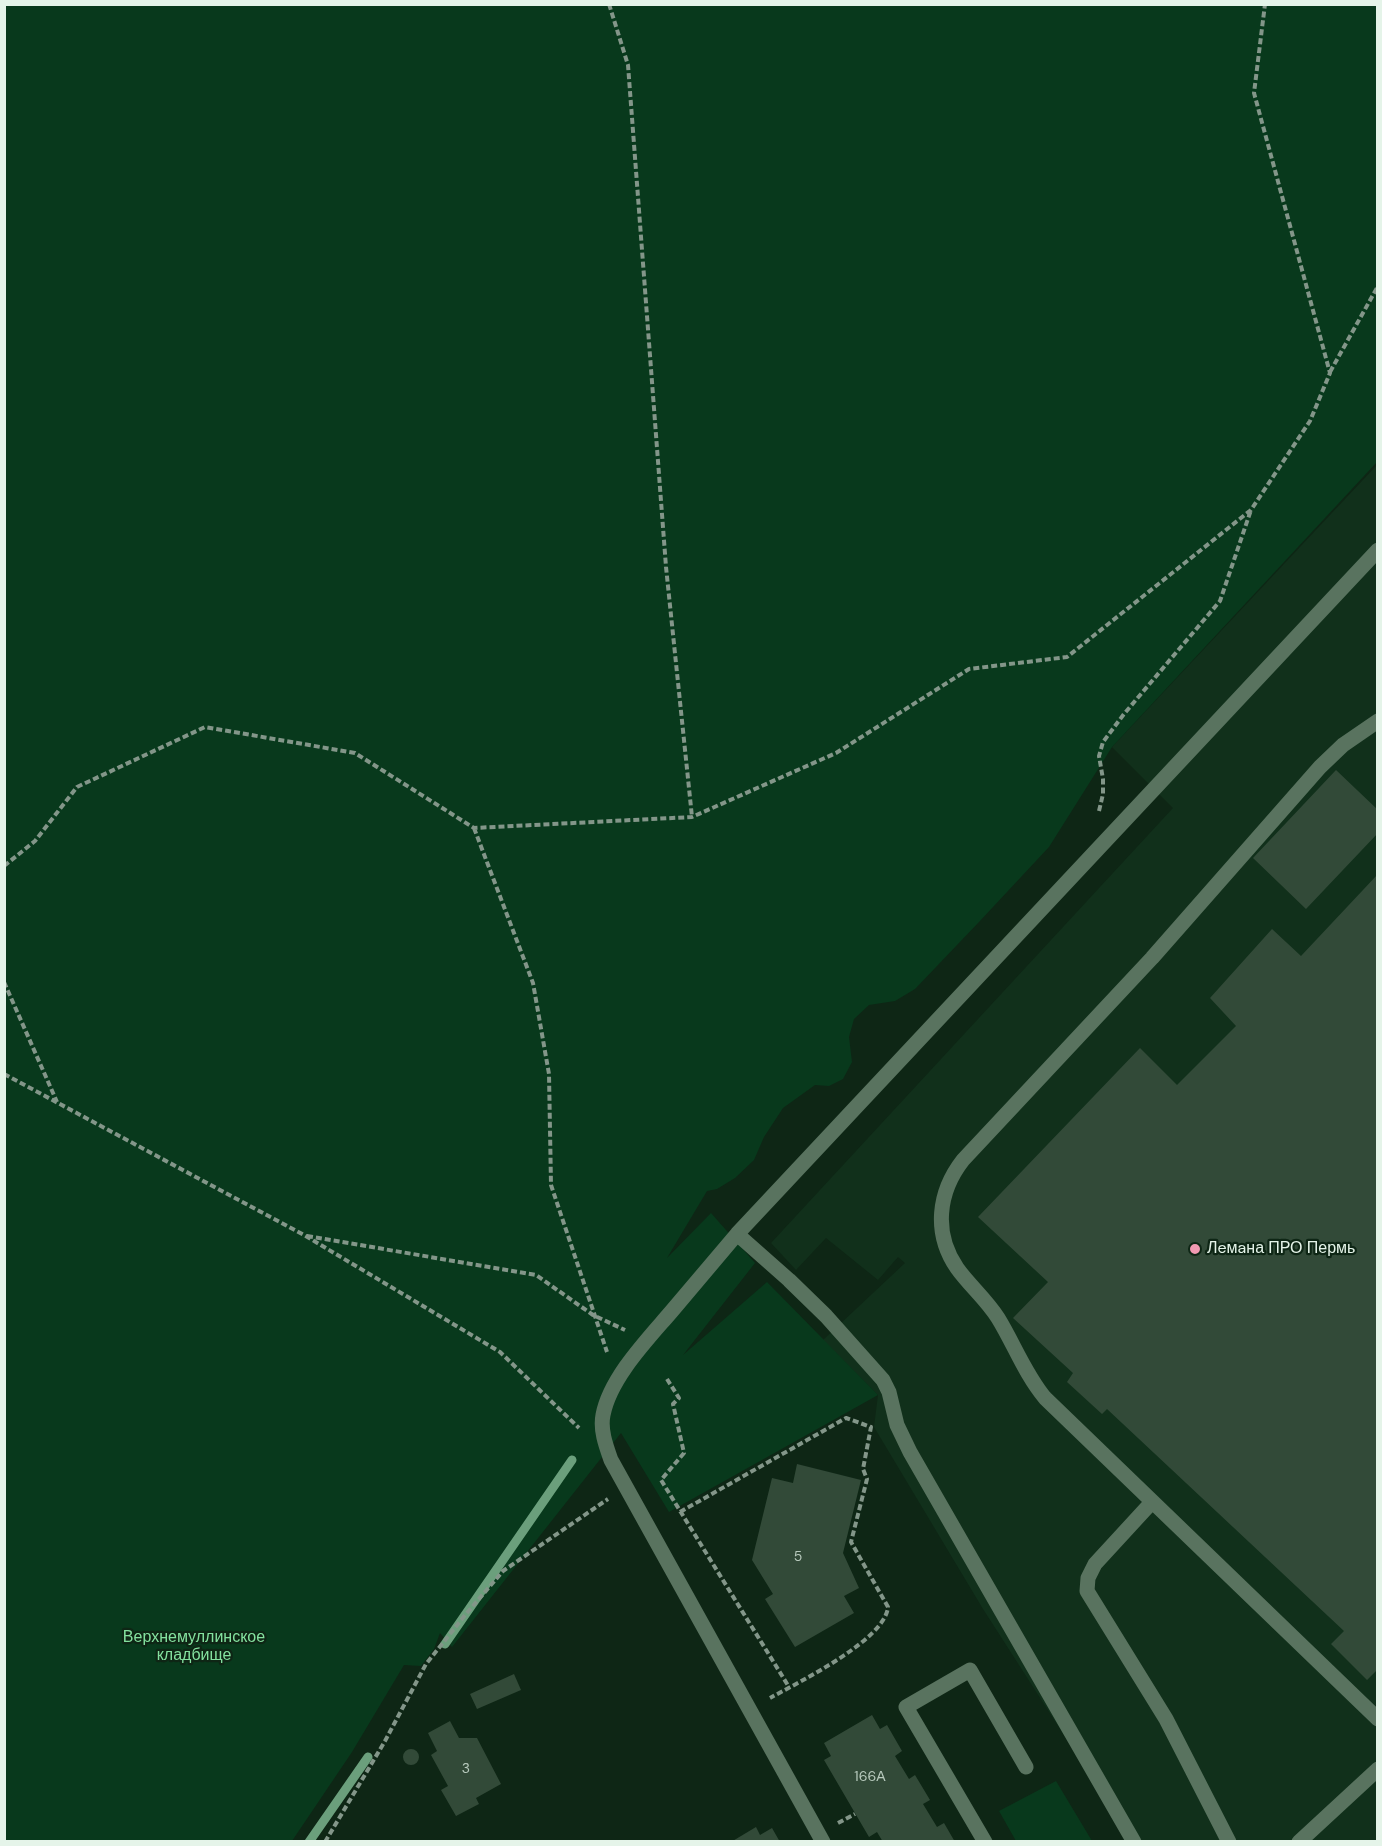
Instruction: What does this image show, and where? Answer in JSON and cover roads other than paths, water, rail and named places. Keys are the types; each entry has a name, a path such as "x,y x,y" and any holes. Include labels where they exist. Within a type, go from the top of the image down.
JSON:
{"lane":[{"path":"823,1842 611,1460 603,1434 602,1416 608,1397 647,1340 737,1234 1377,549"},
{"path":"1377,721 1343,745 1320,767 1152,958 963,1160 948,1184 942,1203 941,1223 948,1254 957,1269 999,1320 1038,1389 1377,1719"},
{"path":"737,1234 826,1316 883,1380 889,1392 897,1425 906,1445 1134,1842"},
{"path":"1152,1502 1095,1564 1088,1578 1087,1591 1166,1719 1229,1842"},
{"path":"986,1842 906,1707 970,1670 1026,1767"},
{"path":"1299,1842 1377,1769"}],"waterway":[{"path":"445,1644 572,1460"},
{"path":"309,1842 368,1757"}],"place":[{"name":"Лeмaна ПРО Пермь","path":"1195,1249"}],"park label":[{"name":"Верхнемуллинское кладбище","path":"194,1647"}]}
